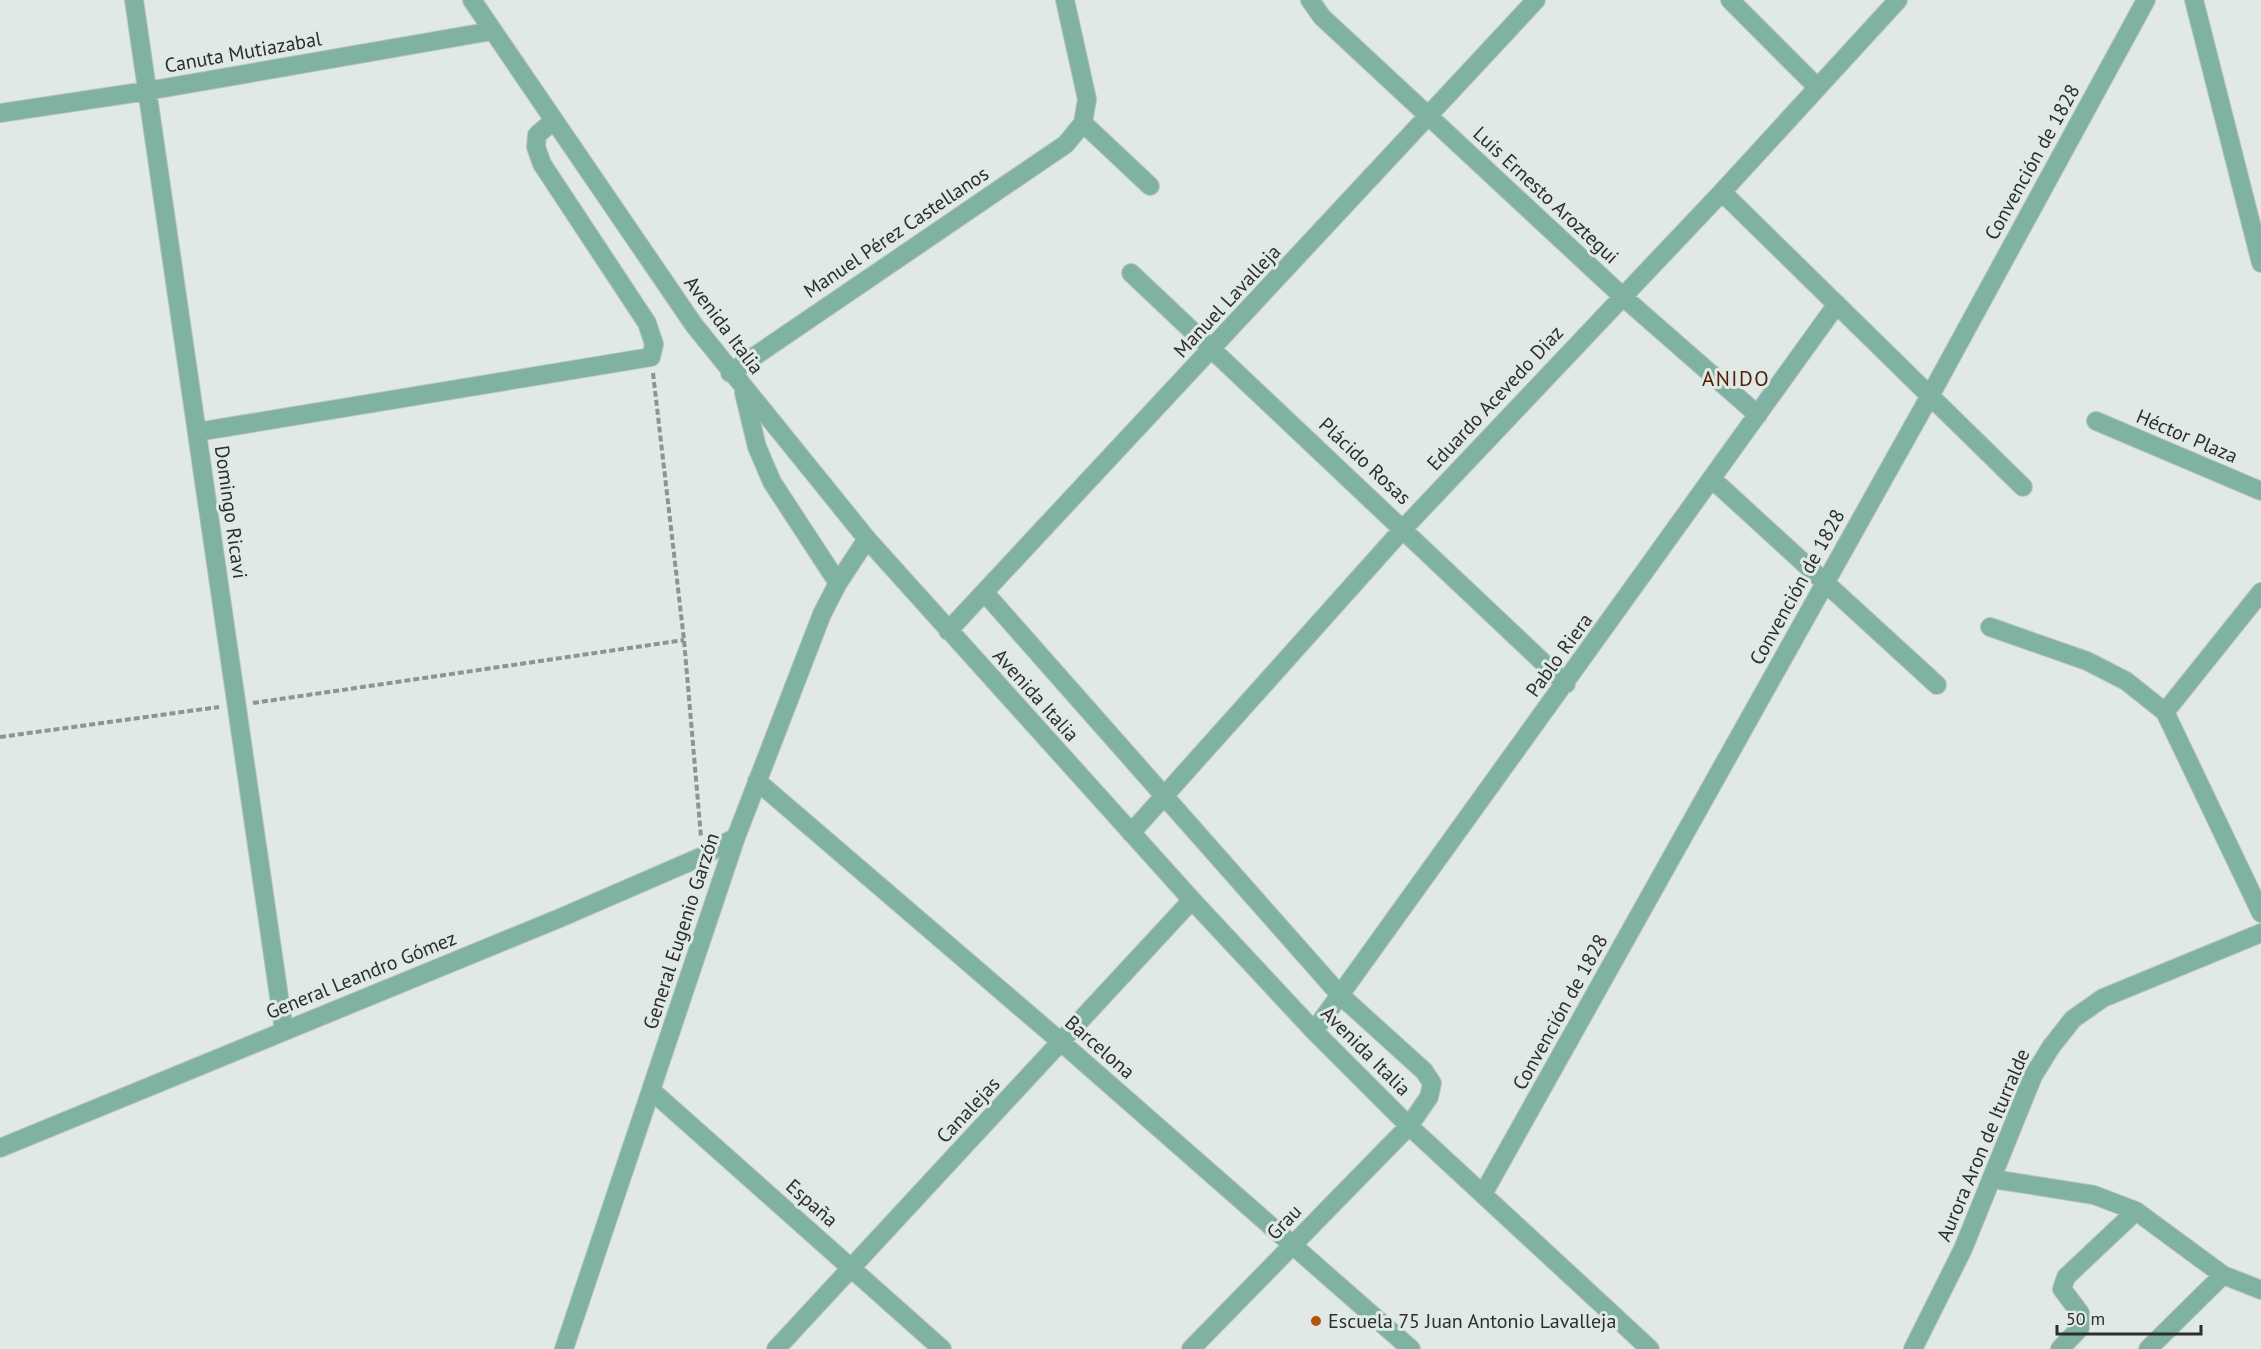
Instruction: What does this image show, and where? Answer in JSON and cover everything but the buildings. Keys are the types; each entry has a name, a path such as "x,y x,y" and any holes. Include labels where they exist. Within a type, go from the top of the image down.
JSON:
{"street":[{"name":"Domingo Ricavi","path":"134,0 284,1030"},
{"name":"Avenida Italia","path":"472,0 694,326 867,539 948,632 1192,900 1314,1030 1409,1126 1650,1349"},
{"path":"1065,0 1087,99 1083,123 1150,186"},
{"name":"Luis Ernesto Aroztegui","path":"1310,0 1322,17 1622,297 1758,415"},
{"name":"Manuel Lavalleja","path":"948,632 1536,0"},
{"path":"1730,0 1817,87"},
{"name":"Eduardo Acevedo Diaz","path":"1131,833 1403,529 1722,192 1898,0"},
{"name":"Convención de 1828","path":"1484,1194 1931,394 2146,0"},
{"path":"2194,0 2261,260"},
{"name":"Canuta Mutiazabal","path":"0,113 147,91 492,31"},
{"path":"197,432 651,357 654,344 647,323 543,164 537,147 537,135 553,121"},
{"name":"Manuel Pérez Castellanos","path":"730,373 1066,144 1083,123"},
{"path":"1722,192 1931,394 2023,487"},
{"name":"Plácido Rosas","path":"1131,273 1566,684"},
{"name":"Pablo Riera","path":"1314,1030 1566,684 1838,304"},
{"path":"743,388 758,447 772,482 838,583"},
{"name":"Héctor Plaza","path":"2096,421 2261,491"},
{"path":"1712,479 1937,685"},
{"name":"General Eugenio Garzón","path":"564,1349 736,837 822,614 838,583 867,539"},
{"path":"2165,712 2261,592"},
{"path":"985,593 1340,995"},
{"path":"1990,627 2087,661 2126,681 2165,712 2261,913"},
{"name":"Barcelona","path":"757,782 1061,1042 1411,1349"},
{"name":"General Leandro Gómez","path":"0,1148 560,918 703,856 736,837"},
{"name":"Canalejas","path":"776,1349 1192,900"},
{"name":"Aurora Aron de Iturralde","path":"1921,1345 1993,1179 2033,1076 2051,1047 2073,1019 2103,998 2261,933"},
{"name":"Grau","path":"1191,1349 1409,1126 1429,1097 1432,1083 1424,1071 1340,995"},
{"name":"España","path":"652,1091 942,1349"},
{"path":"1993,1179 2094,1196 2136,1211 2223,1275 2261,1290"},
{"path":"2060,1349 2080,1328 2080,1313 2062,1289 2066,1277 2136,1211"},
{"path":"2148,1349 2223,1275"}],"path":[{"path":"651,357 684,640 703,856"},
{"path":"0,737 684,640"}],"place":[{"name":"Escuela 75 Juan Antonio Lavalleja","path":"1316,1321"}],"district":[{"name":"ANIDO","path":"1736,379"}]}
